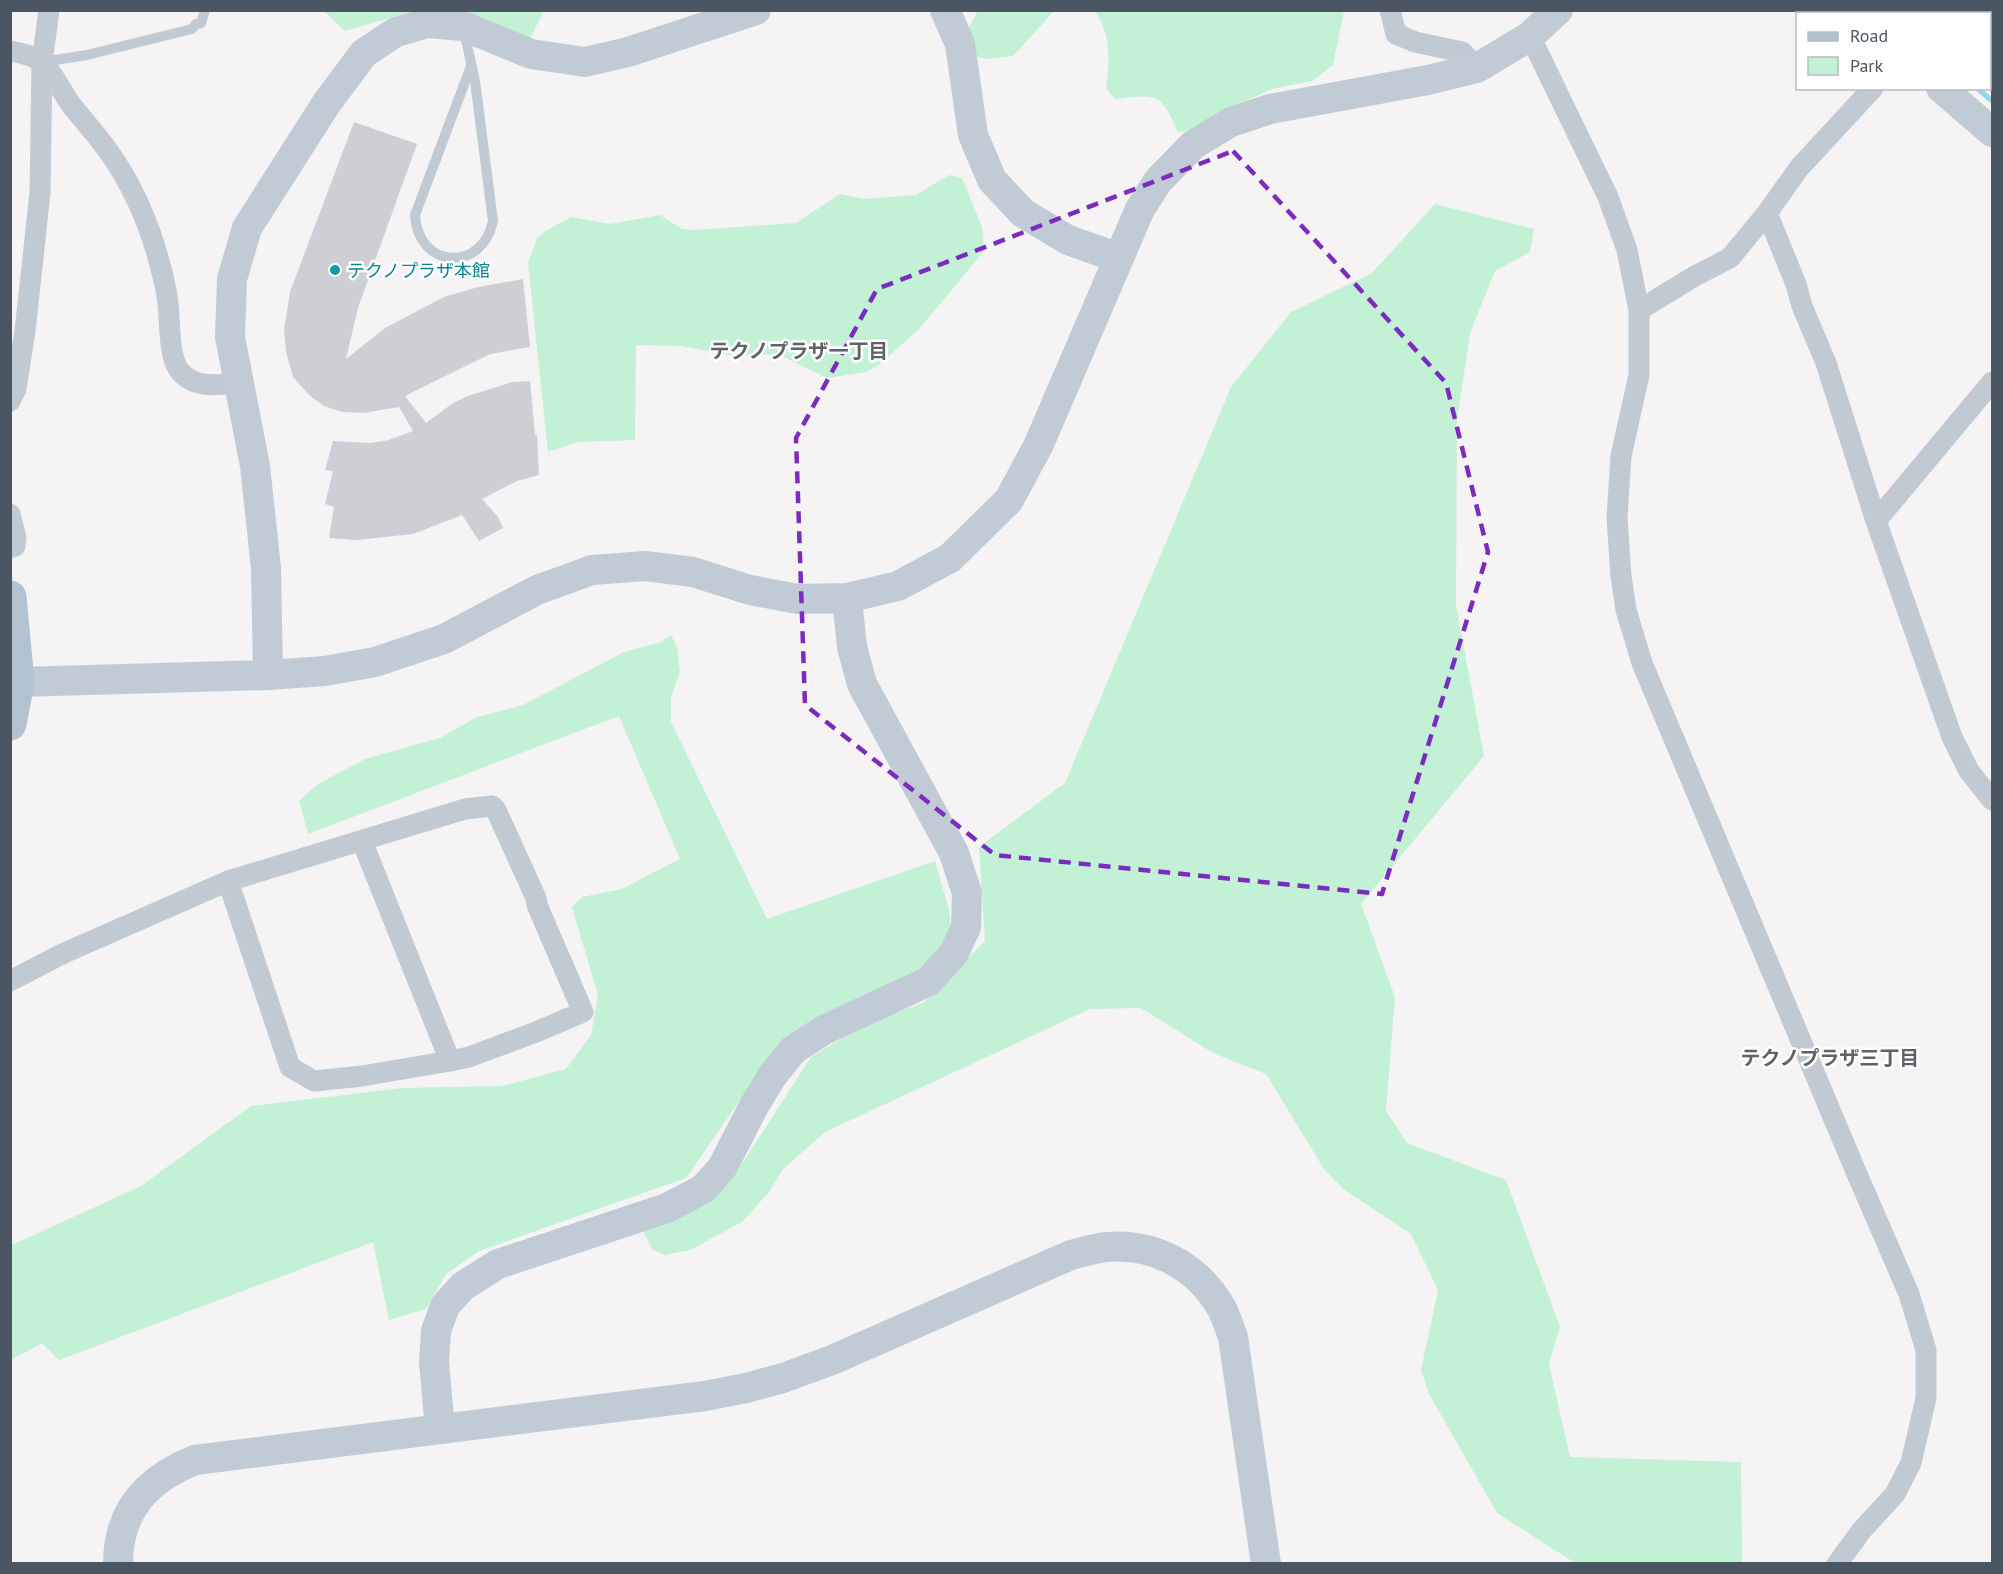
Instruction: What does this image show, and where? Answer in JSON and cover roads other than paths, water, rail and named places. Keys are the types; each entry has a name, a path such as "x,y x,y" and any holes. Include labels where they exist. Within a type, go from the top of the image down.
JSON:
{"main road":[{"path":"10,597 14,682 10,724"}],"street":[{"path":"10,401 16,389 23,343 40,193 42,62 49,10"},
{"path":"268,675 266,568 255,466 230,337 232,279 247,228 326,104 364,53 396,32 428,23 463,26 531,54 585,62 628,52 756,10"},
{"path":"945,10 960,44 973,135 992,180 1023,213 1068,240 1119,258"},
{"path":"1390,10 1396,34 1415,42 1462,52 1477,68"},
{"path":"14,682 268,675 325,671 375,662 444,639 537,590 592,570 645,566 693,572 750,590 798,599 847,598 898,586 950,558 1010,500 1040,444 1140,210 1158,181 1193,145 1231,122 1270,109 1428,80 1477,68 1530,36 1558,10"},
{"path":"1530,36 1608,197 1627,250 1639,310 1639,375 1621,456 1617,518 1626,610 1642,663 1909,1294 1926,1350 1926,1398 1911,1463 1895,1494 1862,1530 1837,1563"},
{"path":"10,51 32,56 42,62 68,100 110,153 135,197 155,243 167,293 172,351 178,370 192,382 214,385 238,383"},
{"path":"1639,310 1730,258 1767,213 1799,168 1871,90"},
{"path":"1943,90 1992,132"},
{"path":"1767,213 1826,363 1876,520 1952,738 1969,771 1992,798"},
{"path":"1876,520 1992,382"},
{"path":"10,514 16,538 15,546 10,548"},
{"path":"440,1429 434,1362 436,1331 445,1306 463,1286 498,1264 650,1215 703,1189 722,1168 772,1076 794,1050 824,1030 929,981 954,953 966,927 967,893 954,852 862,684 852,647 847,598"},
{"path":"10,981 62,954 228,881 465,809 492,806 496,810 536,898 583,1012 525,1037 469,1057 362,1076 314,1081 290,1067 228,881"},
{"path":"362,841 450,1061"},
{"path":"118,1563 118,1542 127,1515 146,1488 173,1468 195,1460 705,1396 746,1388 783,1378 832,1360 1071,1255 1106,1247 1142,1248 1176,1261 1200,1279 1221,1307 1233,1337 1266,1563"}],"lane":[{"path":"42,62 87,55 192,29 196,24 201,23 205,10"},
{"path":"463,26 475,81 493,221 490,234 484,244 468,255 450,258 438,255 420,239 415,228 415,215 471,66"}],"waterway":[{"path":"1979,90 1992,101"}],"place":[{"name":"テクノプラザ本館","path":"335,270"}],"district":[{"name":"テクノプラザ一丁目","path":"799,351"},
{"name":"テクノプラザ三丁目","path":"1830,1058"}]}
